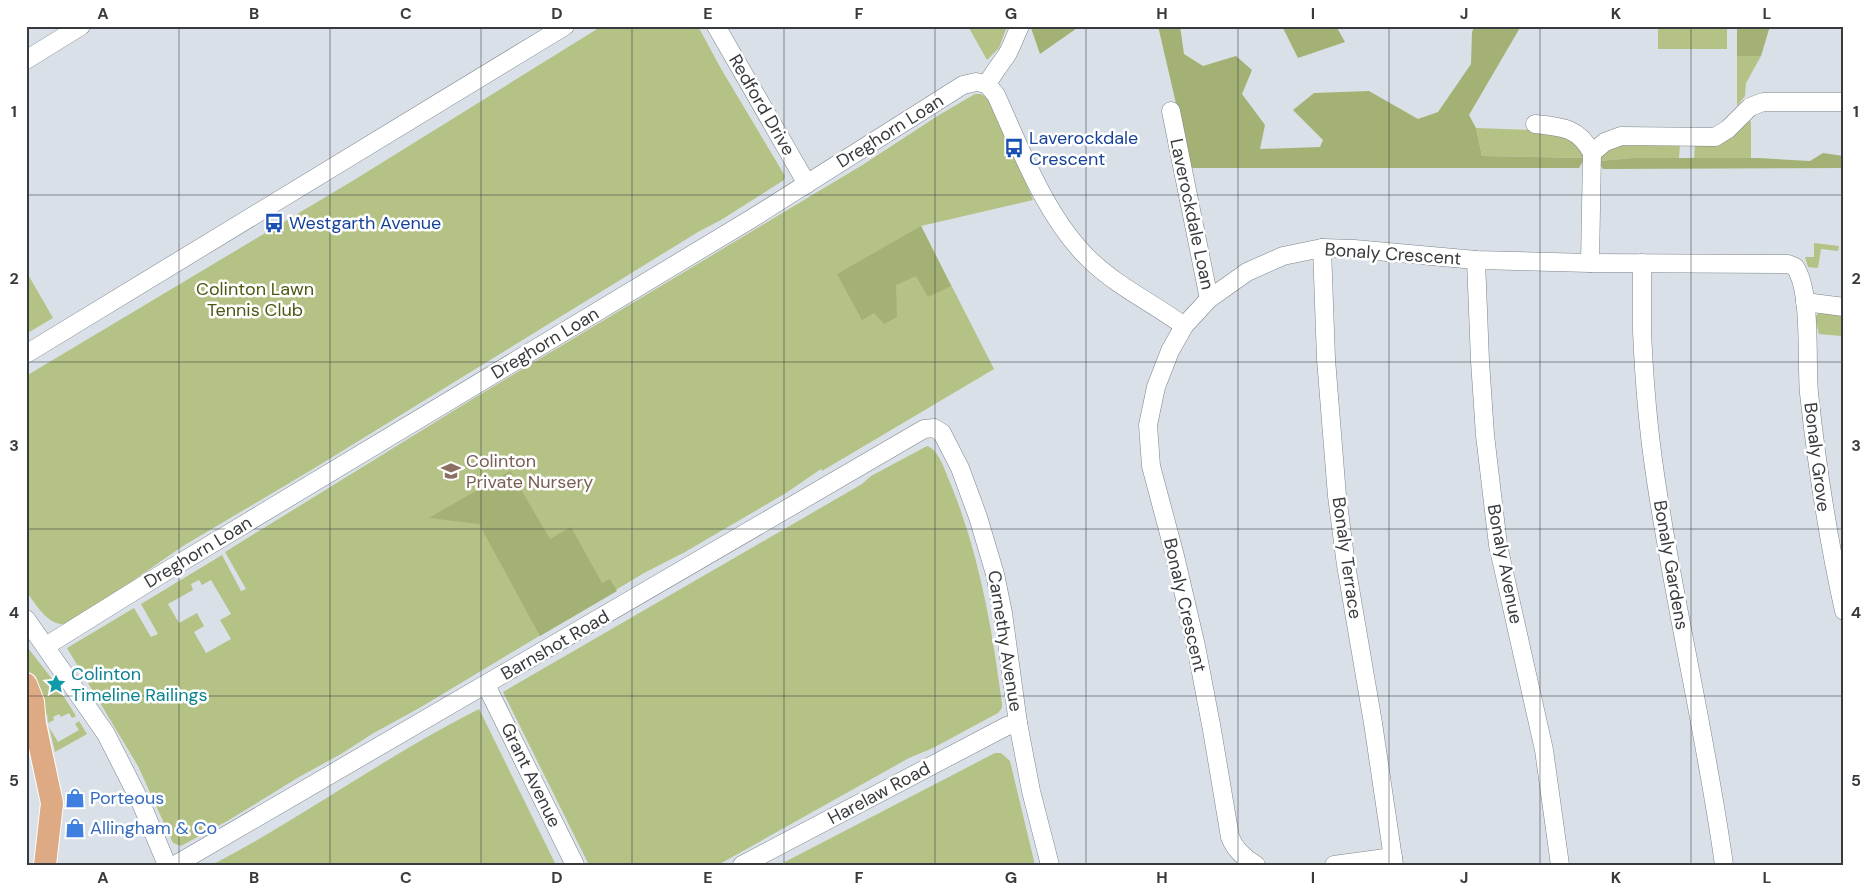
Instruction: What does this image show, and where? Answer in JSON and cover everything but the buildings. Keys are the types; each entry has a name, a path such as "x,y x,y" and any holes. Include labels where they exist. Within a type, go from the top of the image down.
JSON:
{"main road":[{"path":"26,684 32,702 52,803 45,865"}],"street":[{"path":"26,60 81,26"},
{"path":"26,354 565,26"},
{"name":"Redford Drive","path":"716,26 807,184"},
{"path":"1020,26 1012,39 1007,55 994,70 987,84 996,95 1043,194 1072,238 1090,260 1117,282 1184,326"},
{"name":"Dreghorn Loan","path":"46,646 155,578 807,184 963,85 976,82 987,84"},
{"path":"1592,153 1605,142 1621,136 1715,136 1728,129 1750,107 1763,102 1844,102"},
{"name":"Laverockdale Loan","path":"1171,111 1169,131 1209,299"},
{"path":"1535,124 1574,131 1585,140 1592,153 1590,263"},
{"name":"Bonaly Crescent","path":"1256,865 1234,847 1230,837 1196,646 1151,466 1148,425 1156,387 1170,351 1184,326 1209,299 1247,272 1282,256 1322,248 1476,260 1590,263 1788,264 1795,267 1799,273 1805,302"},
{"name":"Bonaly Terrace","path":"1322,248 1326,359 1337,496 1346,565 1373,723 1393,861"},
{"name":"Bonaly Avenue","path":"1476,260 1485,435 1498,544 1544,750 1560,865"},
{"name":"Bonaly Gardens","path":"1642,263 1642,331 1646,401 1655,472 1667,553 1716,808 1724,865"},
{"path":"1805,302 1844,307"},
{"name":"Bonaly Grove","path":"1805,302 1809,391 1821,493 1830,548 1844,611"},
{"name":"Barnshot Road","path":"175,865 924,429 934,428"},
{"name":"Carnethy Avenue","path":"934,428 942,433 960,468 978,517 995,574 1009,650 1018,723 1031,791 1050,865"},
{"path":"26,619 106,734 141,803 167,865"},
{"name":"Grant Avenue","path":"486,685 575,865"},
{"name":"Harelaw Road","path":"742,865 1007,726 1018,723"},
{"path":"1334,865 1393,861"}],"green space":[{"name":"Colinton Lawn Tennis Club","path":"602,26 698,26 720,67 785,176 784,180 313,469 183,546 73,622 58,623 51,621 45,616 26,591 26,376 354,180"},
{"path":"968,26 1007,26 999,48 987,60"},
{"path":"1033,26 1080,26 1040,54 1031,28"},
{"path":"1158,26 1180,26 1184,54 1203,66 1236,56 1252,70 1242,94 1265,125 1260,149 1320,147 1323,140 1293,110 1314,93 1369,91 1418,119 1438,112 1471,64 1472,32 1475,26 1521,26 1469,115 1476,128 1482,156 1585,158 1579,168 1191,168"},
{"path":"1282,26 1336,26 1345,42 1298,58"},
{"path":"1658,26 1727,26 1727,49 1658,49"},
{"path":"1737,26 1770,26 1761,56 1737,56"},
{"path":"1737,56 1761,56 1746,83 1745,96 1737,106"},
{"path":"975,94 981,94 986,97 996,112 1033,200 921,226 994,369 822,471 821,469 786,493 685,552 644,573 229,820 181,846 173,843 138,766 67,648 134,608 151,637 158,634 141,604 222,555 241,591 246,589 225,552 471,400 864,164","holes":["199,580 202,585 211,580 231,614 220,620 231,639 206,653 194,632 204,626 197,613 179,623 168,604 193,590 191,584"]},
{"path":"1751,121 1751,159 1694,159 1695,143"},
{"path":"1476,128 1530,130 1572,138 1585,158 1482,156"},
{"path":"1627,143 1680,144 1679,158 1633,158 1598,161 1605,151"},
{"path":"1823,153 1844,156 1844,168 1603,169 1598,161 1633,158 1758,158 1810,161"},
{"path":"921,226 951,286 928,297 916,276 896,285 897,317 884,324 874,313 862,320 837,274"},
{"path":"1814,243 1839,246 1838,251 1821,249 1818,268 1808,267 1805,257 1814,257"},
{"path":"26,271 53,318 26,334"},
{"path":"1819,313 1844,315 1841,336 1819,334 1815,317"},
{"path":"927,446 935,451 941,460 969,535 989,618 1002,704 1002,708 998,713 933,748 909,758 718,865 589,865 503,692 862,484 871,476"},
{"path":"510,471 550,539 571,527 602,583 610,579 617,591 540,636 479,524 429,518"},
{"path":"28,648 56,684 76,716 72,718 69,713 61,717 59,714 48,723 47,714 43,715 36,687 26,669 26,649"},
{"path":"479,709 556,865 212,865 280,827 411,746"},
{"path":"79,721 87,734 55,752 49,727 58,742 79,730 75,724"},
{"path":"995,753 1001,753 1010,761 1035,865 779,865"}],"place":[{"name":"Laverockdale Crescent","path":"1014,148"},
{"name":"Westgarth Avenue","path":"274,223"},
{"name":"Colinton Private Nursery","path":"451,471"},
{"name":"Colinton Timeline Railings","path":"56,684"},
{"name":"Porteous","path":"75,798"},
{"name":"Allingham & Co","path":"75,828"}]}
